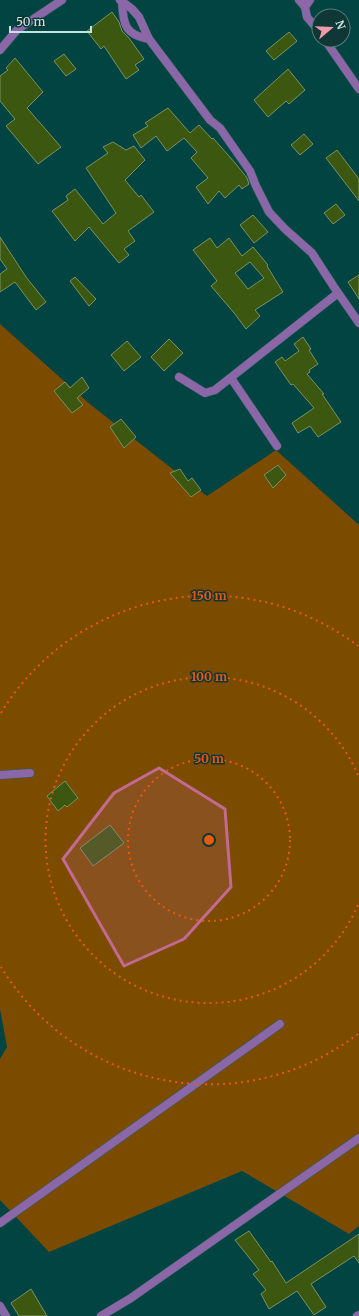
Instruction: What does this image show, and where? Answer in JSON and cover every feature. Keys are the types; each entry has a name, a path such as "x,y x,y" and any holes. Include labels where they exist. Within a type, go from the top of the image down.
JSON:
{"street":[{"path":"0,50 17,30 62,0"},
{"path":"310,0 302,3 307,16 311,21"},
{"path":"121,1 132,9 139,17 149,40 210,120 220,128 250,171 270,212 285,229 312,253 359,323"},
{"path":"121,1 123,19 127,30 139,38 149,40"},
{"path":"331,48 359,89"},
{"path":"179,377 205,393 215,390 338,293"},
{"path":"231,378 277,446"},
{"path":"0,776 30,773"},
{"path":"0,1223 280,1024"},
{"path":"101,1316 131,1298 359,1138"},
{"path":"0,1306 6,1316"}],"highlighted area":[{"path":"159,768 225,809 231,887 184,939 124,966 63,859 114,793"}],"shaded area":[{"path":"0,324 91,405 207,496 276,450 359,525 359,1226 349,1234 242,1171 49,1252 0,1200 0,1059 7,1047 0,1009"}],"building":[{"path":"112,12 119,22 122,31 144,59 135,65 139,70 126,79 104,46 101,49 87,31"},
{"path":"289,32 297,41 274,60 266,51"},
{"path":"64,54 76,69 66,76 54,61"},
{"path":"15,58 43,92 27,108 61,147 38,164 6,126 15,119 0,101 0,76 8,70 6,68"},
{"path":"288,69 305,90 289,104 286,101 268,117 254,100"},
{"path":"168,108 190,133 199,125 212,139 213,138 247,178 249,184 242,189 239,185 225,198 219,191 208,204 196,187 208,178 191,158 197,152 184,138 167,151 156,136 141,148 133,135 148,126 145,123"},
{"path":"304,134 313,144 300,155 291,145"},
{"path":"113,142 126,150 134,146 145,160 125,180 139,197 141,195 154,212 128,231 135,241 124,249 129,255 119,263 89,227 75,241 52,211 68,200 66,196 75,189 103,224 116,213 86,168 108,153 103,147"},
{"path":"337,150 359,179 359,201 326,158"},
{"path":"336,204 345,215 333,224 324,213"},
{"path":"253,215 268,232 254,243 240,225"},
{"path":"0,237 26,277 46,302 36,310 15,282 0,292 0,274 7,269 0,259"},
{"path":"210,238 217,248 229,238 242,256 253,247 268,265 267,266 283,292 255,310 260,316 246,329 211,286 217,281 193,250","holes":["250,262 264,278 248,289 235,273"]},
{"path":"359,275 359,299 348,282"},
{"path":"75,277 96,299 89,306 70,281"},
{"path":"303,337 318,364 309,370 310,372 307,374 324,394 322,394 341,422 318,437 310,426 298,433 292,423 314,408 293,384 291,385 275,362 282,357 285,361 299,351 294,344"},
{"path":"169,339 183,353 164,371 151,357"},
{"path":"127,341 141,357 124,371 111,355"},
{"path":"82,377 89,388 77,398 83,405 72,413 54,391 65,382 70,388"},
{"path":"121,419 136,437 124,448 110,427"},
{"path":"278,465 286,475 273,488 264,475"},
{"path":"180,469 188,481 192,478 201,490 191,497 170,473"},
{"path":"65,781 78,798 67,807 65,805 58,811 47,796"},
{"path":"110,825 124,843 93,866 80,848"},
{"path":"249,1231 271,1262 272,1261 286,1283 359,1234 359,1263 354,1256 311,1284 326,1307 314,1315 297,1291 269,1309 261,1294 266,1290 253,1274 259,1270 235,1240"},
{"path":"31,1289 47,1316 19,1316 11,1303"}]}
